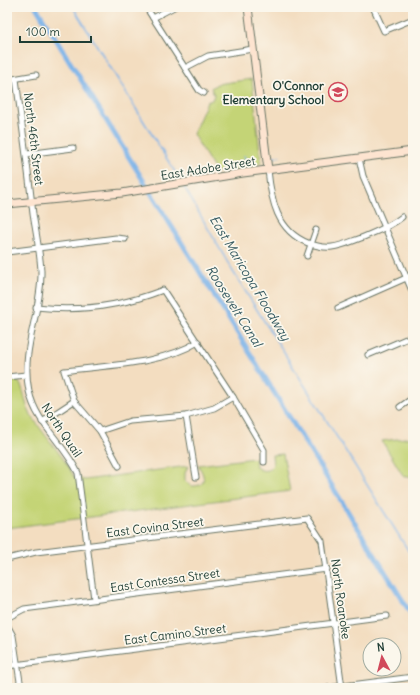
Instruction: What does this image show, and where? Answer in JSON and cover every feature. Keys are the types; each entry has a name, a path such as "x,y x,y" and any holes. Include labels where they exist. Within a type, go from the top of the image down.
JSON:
{"street":[{"path":"146,7 199,90 204,93"},
{"path":"153,18 174,7"},
{"path":"248,7 268,170 272,197 278,216 290,232 302,241 324,248 341,246 385,228 402,217"},
{"path":"373,7 384,32 413,19"},
{"path":"185,68 208,56 253,49"},
{"path":"7,80 36,75"},
{"name":"North 46th Street","path":"16,79 32,201"},
{"path":"27,154 73,148"},
{"name":"East Adobe Street","path":"7,204 95,196 268,170 413,151"},
{"path":"359,158 363,176 413,293"},
{"name":"North Quail","path":"32,201 41,272 27,354 26,375 32,403 42,422 72,460 78,473 94,599"},
{"path":"307,256 316,230"},
{"path":"7,252 116,238 125,239"},
{"path":"338,308 413,275"},
{"path":"36,307 68,310 125,303 163,290 233,397 264,450 264,462"},
{"path":"368,355 413,336"},
{"path":"119,466 100,431 74,401 64,371 164,357 182,351 198,342"},
{"path":"7,377 26,375"},
{"path":"100,431 130,421 186,416 214,408 233,397"},
{"path":"400,407 413,398"},
{"path":"42,422 74,401"},
{"path":"186,416 196,477"},
{"name":"East Covina Street","path":"7,559 36,552 87,545 307,518"},
{"name":"North Roanoke","path":"307,518 322,541 335,623 342,687"},
{"name":"East Contessa Street","path":"7,618 24,609 327,568"},
{"name":"East Camino Street","path":"7,666 387,616"},
{"path":"7,625 13,636 21,688"},
{"path":"328,688 413,677"}],"green space":[{"path":"252,79 261,162 254,167 216,172 193,134 207,102 212,100 214,95 211,88 217,84"},
{"path":"18,381 22,388 30,413 64,460 74,477 85,480 188,466 185,473 185,481 191,486 197,486 203,482 204,479 198,465 255,458 256,467 260,470 265,470 269,469 273,465 272,455 283,454 290,491 7,528 7,382"},
{"path":"413,437 413,476 404,477 382,441"}],"waterway":[{"name":"Roosevelt Canal","path":"36,7 413,617"},
{"name":"East Maricopa Floodway","path":"73,7 180,180"},
{"path":"244,156 248,166"},
{"path":"271,158 280,156"},
{"name":"East Maricopa Floodway","path":"183,185 232,270 413,558"}],"place":[{"name":"O'Connor Elementary School","path":"338,92"}]}
